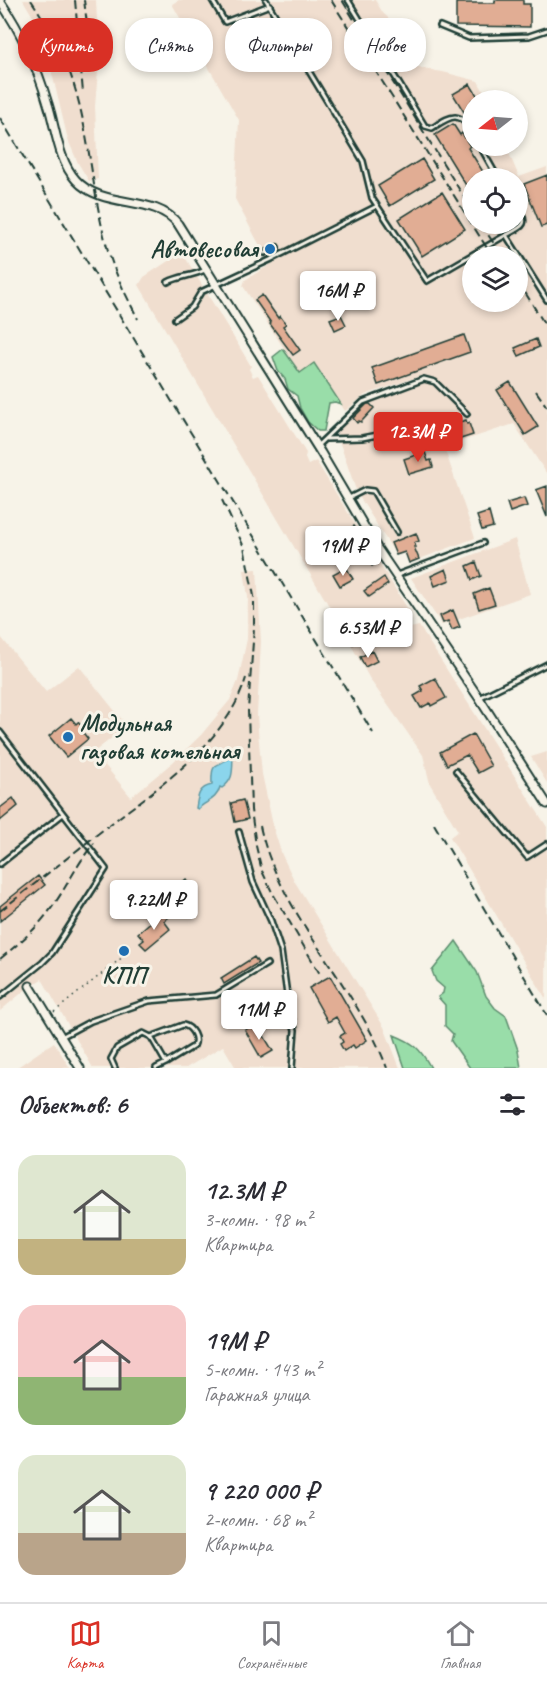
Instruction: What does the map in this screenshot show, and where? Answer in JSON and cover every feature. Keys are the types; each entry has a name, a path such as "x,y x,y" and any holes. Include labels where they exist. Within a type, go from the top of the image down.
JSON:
{"street":[{"path":"0,1 28,47 48,103 64,160 72,175 90,191 171,215 317,446 395,575 479,698 547,804"},
{"path":"30,986 80,1068"}],"lane":[{"path":"212,0 225,22 270,5"},
{"path":"267,0 363,161 370,190 377,206 427,281 509,234"},
{"path":"348,0 425,126 432,128 450,117 456,116 462,119"},
{"path":"440,26 469,38 529,36 547,30"},
{"path":"175,319 192,307 201,292 377,206"},
{"path":"506,236 547,300"},
{"path":"265,253 277,247"},
{"path":"168,282 175,278 193,276 206,269"},
{"path":"317,446 369,398 424,379 435,382 467,414"},
{"path":"324,439 362,438 393,432"},
{"path":"347,499 365,490 373,491 397,532"},
{"path":"395,575 483,543"},
{"path":"479,698 547,664"},
{"path":"0,732 106,869 52,953 0,997"},
{"path":"456,771 527,857 547,844"},
{"path":"0,864 63,814"},
{"path":"239,832 253,882 271,921 281,951 288,1002 295,1030 291,1068"},
{"path":"61,1037 91,1021 149,1001 216,994 267,964"},
{"path":"24,978 30,986"},
{"path":"151,1037 183,1025 191,1029 196,1041 194,1046 156,1068"},
{"path":"116,1068 111,1059 117,1048 143,1033 151,1037 166,1062"}],"path":[{"path":"49,1016 124,956"}],"shaded area":[{"path":"23,0 96,0 97,18 34,18"},
{"path":"179,0 375,0 388,18 344,18 344,72 426,72 426,69 478,81 483,90 462,90 462,156 510,156 515,168 462,168 462,234 528,234 528,174 547,167 547,474 514,424 444,447 475,538 409,563 405,552 396,555 357,493 336,432 367,402 422,383 420,376 365,395 345,411 314,363 300,373 243,286 245,280 273,263 270,255 266,257 235,199 239,120 211,72 213,18 180,18 172,4"},
{"path":"52,72 98,72 95,106 98,179 89,181 68,140"},
{"path":"182,252 251,366 249,369 253,377 258,375 306,453 305,458 308,465 316,461 409,611 406,621 410,628 419,626 547,827 546,999 450,837 458,831 430,784 423,755 371,681 139,285 144,277"},
{"path":"515,539 530,594 442,625 411,578"},
{"path":"257,569 261,642 258,731 262,774 274,830 282,855 295,882 384,1027 400,1068 236,1068 223,1046 186,1068 93,1068 42,979 0,1011 0,636 46,692 79,666 127,726 94,752 131,797 201,735 230,700 238,681 247,639 248,597 244,570"},
{"path":"547,752 547,783 531,757"},
{"path":"54,1042 70,1068 16,1068"}],"green space":[{"path":"283,349 300,373 314,363 341,404 329,403 324,431 318,431 308,422 300,408 297,396 288,389 285,379 278,371 273,357"},
{"path":"456,941 477,972 486,996 495,1008 506,1016 518,1050 521,1068 470,1068 451,1041 453,1034 445,1026 445,1005 438,997 443,993 444,988 436,981 432,971"},
{"path":"394,1035 416,1047 431,1068 405,1068"}],"water":[{"path":"233,755 229,781 222,788 220,787 214,798 198,809 196,808 201,790 212,785 214,768"}],"building":[{"path":"495,0 523,0 523,4 530,4 530,27 456,26 456,3 495,3"},
{"path":"470,84 474,90 462,90 462,109 453,94"},
{"path":"453,124 460,135 462,133 462,156 473,156 481,168 462,168 462,179 435,135"},
{"path":"422,159 434,179 390,206 378,186"},
{"path":"547,175 547,225 541,227 528,194 528,182"},
{"path":"442,192 462,224 462,231 422,256 399,219"},
{"path":"262,295 278,318 280,316 286,324 283,326 300,350 293,355 255,300"},
{"path":"341,315 346,325 335,330 330,319"},
{"path":"464,335 470,352 378,385 372,368"},
{"path":"536,339 539,347 519,356 515,348"},
{"path":"510,382 538,427 525,435 497,390"},
{"path":"367,404 374,408 361,422 357,423 353,418"},
{"path":"452,420 453,424 466,420 473,435 445,444 438,424"},
{"path":"425,452 433,467 409,474 404,459"},
{"path":"547,486 547,517 536,490"},
{"path":"524,498 527,506 510,512 507,503"},
{"path":"489,512 493,527 482,530 477,516"},
{"path":"354,526 377,562 372,566 349,529"},
{"path":"416,533 419,541 414,543 416,547 414,547 419,559 409,563 405,552 396,555 391,543"},
{"path":"476,562 481,576 472,580 467,566"},
{"path":"346,567 353,579 340,586 333,574"},
{"path":"446,569 450,580 435,586 431,576"},
{"path":"384,577 388,584 369,597 364,591"},
{"path":"489,588 495,604 479,609 474,594"},
{"path":"453,610 460,627 452,630 448,621 443,623 440,616"},
{"path":"360,627 365,637 353,644 348,634"},
{"path":"372,651 377,661 365,667 360,657"},
{"path":"435,678 446,698 431,706 430,703 421,708 414,696 423,691 420,686"},
{"name":"Модульная газовая котельная","path":"71,718 83,728 81,730 88,739 66,757 49,736"},
{"path":"473,734 491,766 478,773 467,755 447,765 440,752"},
{"path":"13,798 18,806 0,821 0,808"},
{"path":"243,800 248,819 235,822 231,803"},
{"path":"38,876 45,885 0,921 0,906"},
{"path":"186,879 194,889 187,895 179,885"},
{"path":"162,912 168,918 164,921 170,929 146,949 140,943 144,940 138,933"},
{"path":"254,957 258,963 224,984 221,978"},
{"path":"330,976 367,1040 355,1048 353,1045 344,1051 340,1044 343,1042 340,1036 345,1033 336,1017 328,1022 309,988"},
{"path":"256,1023 273,1051 261,1058 245,1030"}],"railway":[{"path":"31,0 58,44 70,73 82,116 107,247 138,319"},
{"path":"75,0 83,93"},
{"path":"84,0 86,18"},
{"path":"331,0 486,246"},
{"path":"342,0 462,194"},
{"path":"0,118 373,733"},
{"path":"488,234 495,246"},
{"path":"528,297 547,328"},
{"path":"536,391 547,407"},
{"path":"222,500 244,547 254,596 248,710 251,810 256,846 262,871 272,892 320,974"},
{"path":"0,911 189,762 223,723 236,702 246,678"},
{"path":"434,824 547,1015"},
{"path":"260,826 270,858 284,889 300,919 357,1007 387,1068"},
{"path":"0,959 42,920 94,843"}],"place":[{"name":"Автовесовая","path":"270,249"},
{"name":"Модульная газовая котельная","path":"68,737"},
{"name":"КПП","path":"124,951"}]}
